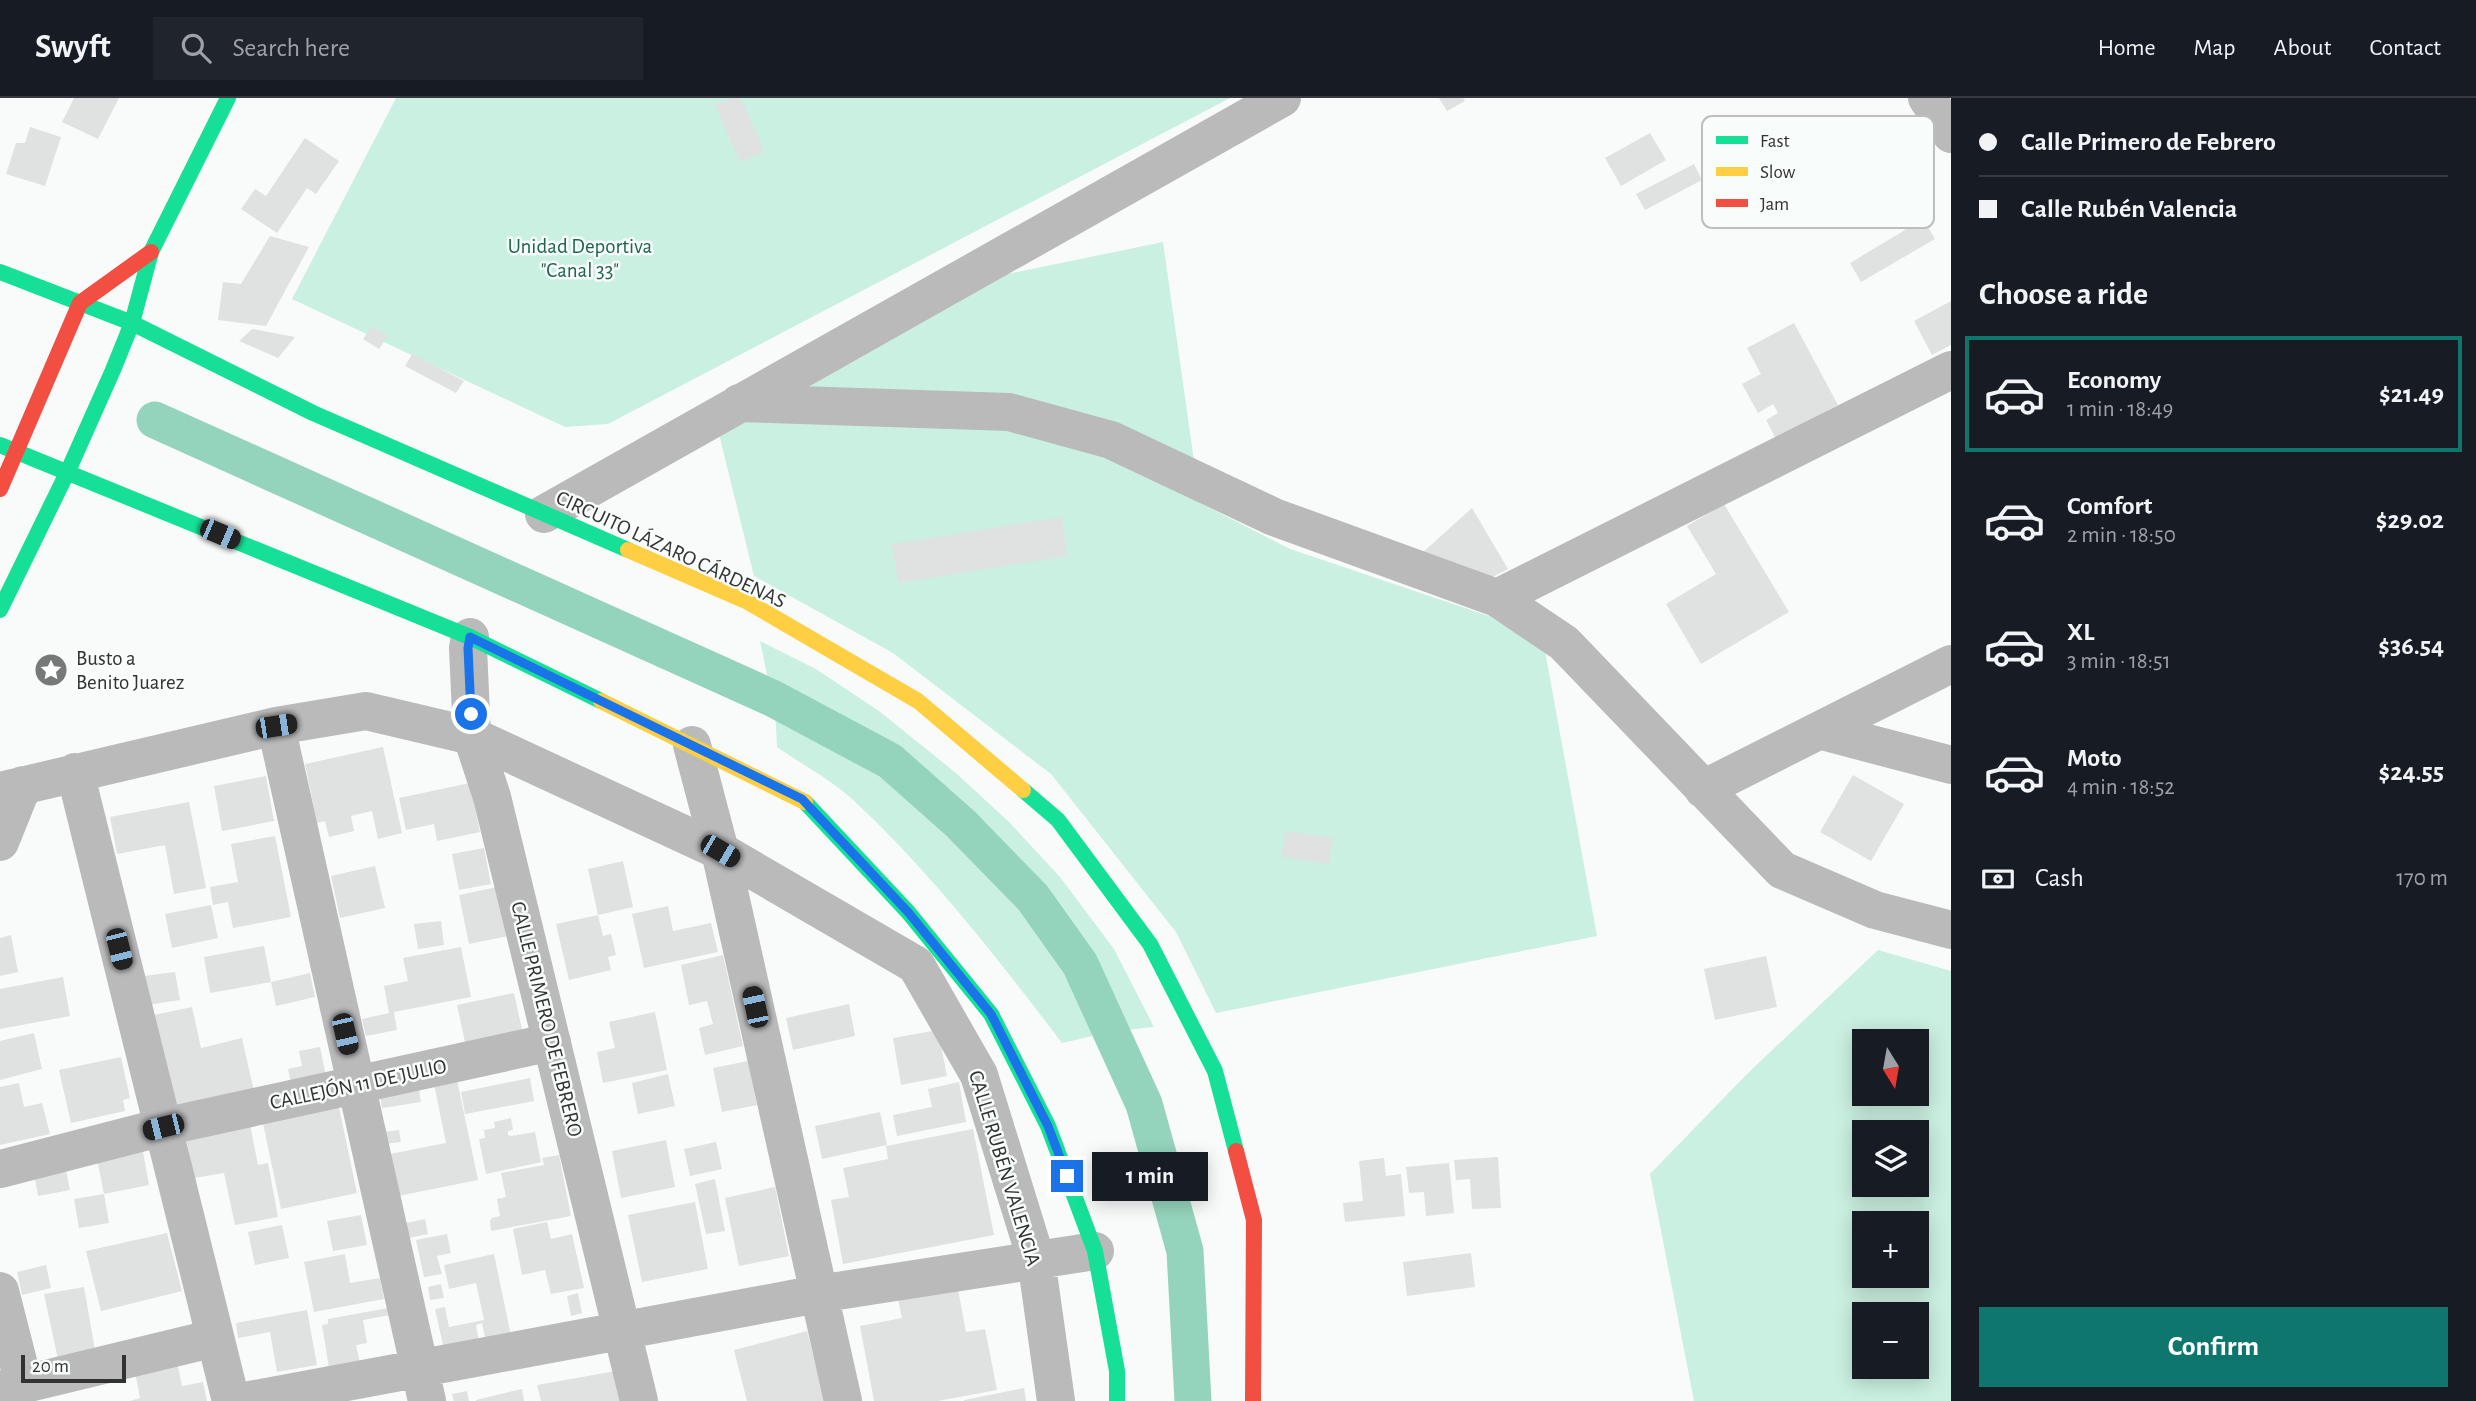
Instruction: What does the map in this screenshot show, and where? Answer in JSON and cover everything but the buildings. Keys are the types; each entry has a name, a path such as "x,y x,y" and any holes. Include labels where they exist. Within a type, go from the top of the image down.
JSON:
{"street":[{"path":"0,610 113,370 132,323 151,252 228,98"},
{"path":"544,514 1282,98"},
{"path":"1927,98 1951,134"},
{"path":"0,489 80,303 151,252"},
{"name":"CIRCUITO LÁZARO CÁRDENAS","path":"0,272 132,323 313,412 748,602 918,701 1058,820 1150,944 1216,1072 1254,1220 1253,1401"},
{"path":"1497,598 1951,370"},
{"path":"739,403 1009,412 1111,440 1274,517 1497,598 1564,643 1782,870 1875,910 1951,930"},
{"name":"CALLE RUBÉN VALENCIA","path":"0,445 20,446 71,464 470,637 802,799 908,912 991,1014 1048,1126 1095,1251 1117,1371 1116,1401"},
{"name":"CALLE PRIMERO DE FEBRERO","path":"470,637 468,648 472,736 492,797 639,1401"},
{"path":"1703,789 1951,664"},
{"name":"CALLE RUBÉN VALENCIA","path":"12,788 276,726 366,711 472,736 720,851 916,965 979,1075 1036,1259 1056,1401"},
{"path":"276,726 423,1385"},
{"path":"1822,731 1951,765"},
{"path":"691,745 720,851 844,1401"},
{"path":"75,772 231,1401"},
{"path":"0,842 12,788"},
{"name":"CALLEJÓN 11 DE JULIO","path":"0,1169 163,1127 552,1042"},
{"path":"245,1401 423,1385 622,1329 818,1294 1095,1251"},
{"path":"0,1291 12,1387 215,1338"}],"green space":[{"name":"Unidad Deportiva \"Canal 33\"","path":"396,98 1230,98 608,424 565,427 292,299"},
{"path":"1163,242 1200,503 1290,549 1489,616 1545,651 1597,936 1216,1013 1176,932 1051,774 893,653 754,576 717,426 920,292"},
{"path":"760,641 816,669 879,711 956,773 1010,823 1060,877 1114,949 1154,1027 1126,1030 1063,924 986,840 888,748 769,684"},
{"path":"775,708 879,770 971,852 1019,903 1072,968 1106,1033 1062,1043 988,948 909,856 852,799 777,747"},
{"path":"1878,950 1951,971 1951,1401 1694,1401 1650,1174 1747,1074"}],"waterway":[{"path":"155,420 772,698 890,761 961,824 1033,898 1080,964 1144,1104 1185,1251 1193,1401"}],"traffic: fast":[{"path":"0,610 68,471 113,370 132,323 151,252 228,98"},
{"path":"0,272 132,323 313,413 628,550"},
{"path":"0,445 470,637 601,701"},
{"path":"1023,790 1058,820 1150,944 1215,1071 1236,1151"},
{"path":"805,802 908,912 991,1014 1048,1126 1095,1251 1117,1371 1117,1401"}],"traffic: slow":[{"path":"628,550 748,602 918,701 1023,790"},
{"path":"601,701 805,802"}],"traffic: jam":[{"path":"0,489 80,303 151,252"},
{"path":"1236,1151 1254,1220 1253,1401"}],"place":[{"name":"Busto a Benito Juarez","path":"51,670"}],"route":[{"path":"471,714 468,648 470,637 802,799 908,912 991,1014 1048,1126 1067,1176"}]}
